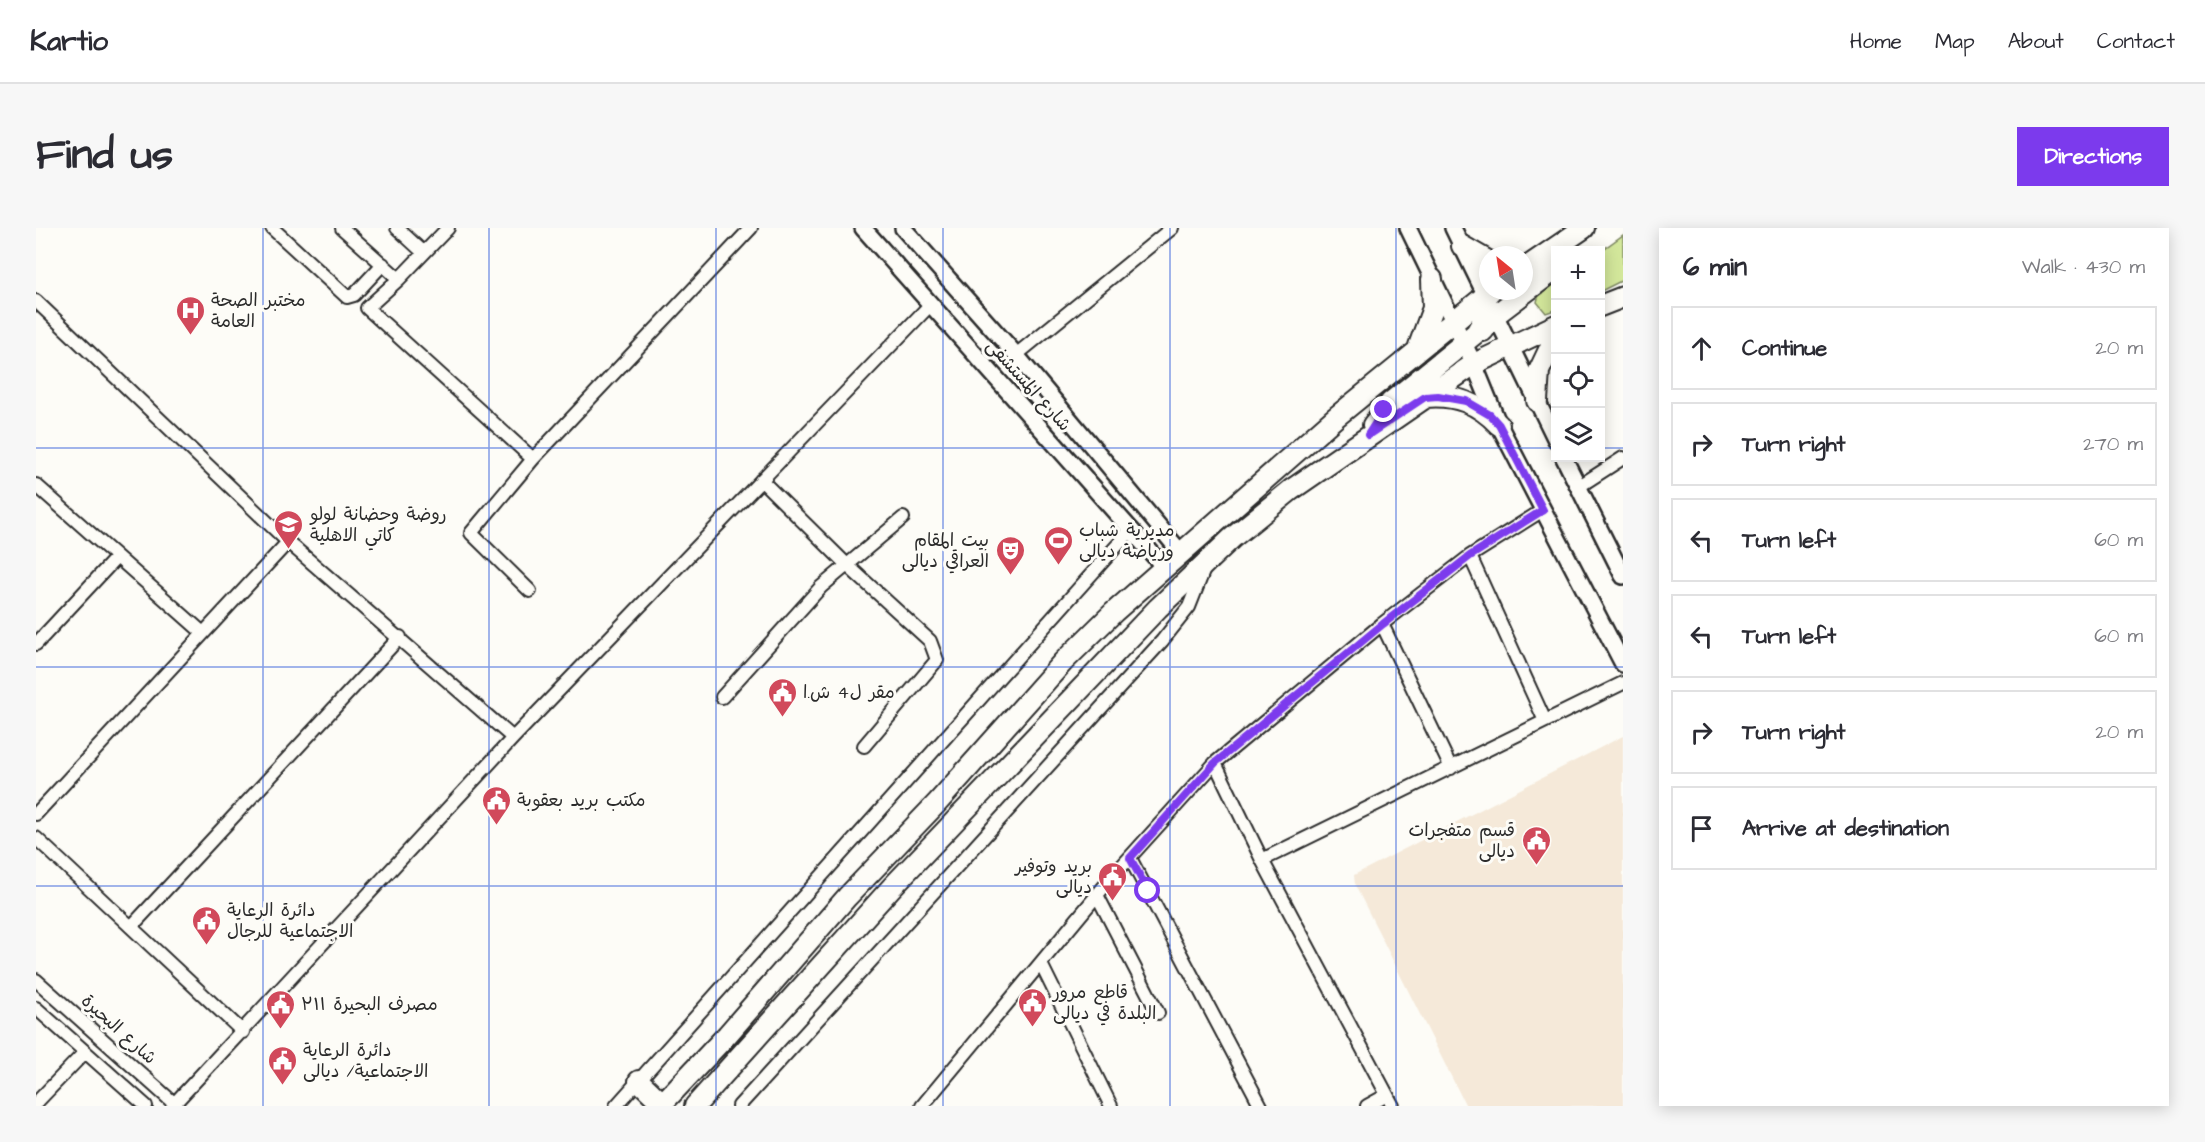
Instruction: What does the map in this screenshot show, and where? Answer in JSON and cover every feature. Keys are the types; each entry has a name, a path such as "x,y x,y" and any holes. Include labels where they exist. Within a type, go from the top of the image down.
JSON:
{"main road":[{"path":"1575,246 1585,228"},
{"path":"1533,261 1585,228"},
{"path":"1462,246 1479,256"},
{"path":"1474,364 1479,339 1494,316 1551,273"},
{"path":"1416,349 1429,323 1432,308 1432,279"},
{"path":"1605,304 1623,297"},
{"path":"639,1081 661,1104 727,1035 847,897 938,802 1063,662 1164,567 1182,554 1416,349 1479,299"},
{"path":"1368,435 1378,417 1392,402 1464,344 1480,327 1486,300"},
{"path":"695,1106 891,888 1158,608 1208,561 1291,490 1368,435 1474,364 1551,328"},
{"path":"1536,401 1539,371 1551,346"},
{"path":"1425,397 1438,396 1466,401 1484,411 1499,425"}],"street":[{"path":"272,228 347,297 354,295 382,264"},
{"path":"342,228 399,279"},
{"path":"397,228 424,253"},
{"path":"448,228 399,279 367,308 533,459"},
{"path":"530,591 471,533 533,459 751,228"},
{"name":"شارع المستشفى","path":"863,228 1164,567"},
{"name":"شارع المستشفى","path":"903,228 1016,355 1182,554"},
{"path":"1016,355 1172,228"},
{"path":"1408,228 1474,364 1499,425 1623,663"},
{"path":"1453,228 1479,278"},
{"path":"1489,300 1494,316 1551,430"},
{"path":"36,301 288,542 400,637 513,738"},
{"path":"176,1105 513,738 931,304"},
{"path":"1578,487 1623,458"},
{"path":"1566,462 1623,576"},
{"path":"1089,482 1099,486 1108,481 1111,476 1109,466"},
{"path":"761,480 847,565 930,641 937,660 864,746"},
{"path":"36,485 203,633"},
{"path":"922,1106 1097,895 1215,763 1383,624 1470,556 1543,510"},
{"path":"722,697 821,587 903,518"},
{"path":"616,1106 1131,530"},
{"path":"36,814 288,542"},
{"path":"1470,556 1545,721"},
{"path":"36,644 116,558"},
{"path":"739,1106 1162,641 1189,607 1208,561"},
{"path":"1383,624 1451,768"},
{"path":"132,926 400,637"},
{"path":"1262,860 1623,683"},
{"path":"1215,763 1262,860 1390,1100 1367,1106"},
{"path":"36,838 243,1032"},
{"path":"1130,858 1261,1106"},
{"path":"1097,895 1158,1013"},
{"path":"1041,964 1111,1106"},
{"name":"شارع البحيرة","path":"36,980 176,1105"},
{"path":"58,1000 40,1011 146,1106"},
{"path":"36,1103 86,1052"}],"shaded area":[{"path":"1623,736 1623,1106 1466,1106 1355,885 1354,875"}],"green space":[{"path":"1623,235 1623,280 1605,289 1605,248"},
{"path":"1551,285 1551,311 1546,313 1537,302 1539,294"}],"place":[{"name":"مختبر الصحة العامة","path":"190,336"},
{"name":"روضة وحضانة لولو كاتي الاهلية","path":"289,550"},
{"name":"مديرية شباب ورياضة ديالى","path":"1058,566"},
{"name":"بيت المقام العراقي ديالى","path":"1010,576"},
{"name":"مقر ل4 ش.ا","path":"782,718"},
{"name":"مكتب بريد بعقوبة","path":"496,826"},
{"name":"قسم متفجرات ديالى","path":"1536,866"},
{"name":"بريد وتوفير ديالى","path":"1113,902"},
{"name":"دائرة الرعاية الاجتماعية للرجال","path":"206,946"},
{"name":"قاطع مرور البلدة في ديالى","path":"1032,1028"},
{"name":"مصرف البحيرة ٣١١","path":"280,1030"},
{"name":"دائرة الرعاية الاجتماعية/ ديالى","path":"282,1086"}],"route":[{"path":"1148,891 1130,858 1156,826 1208,774 1215,763 1383,624 1470,556 1543,510 1499,425 1478,407 1452,397 1425,397 1368,435 1384,410"}]}
